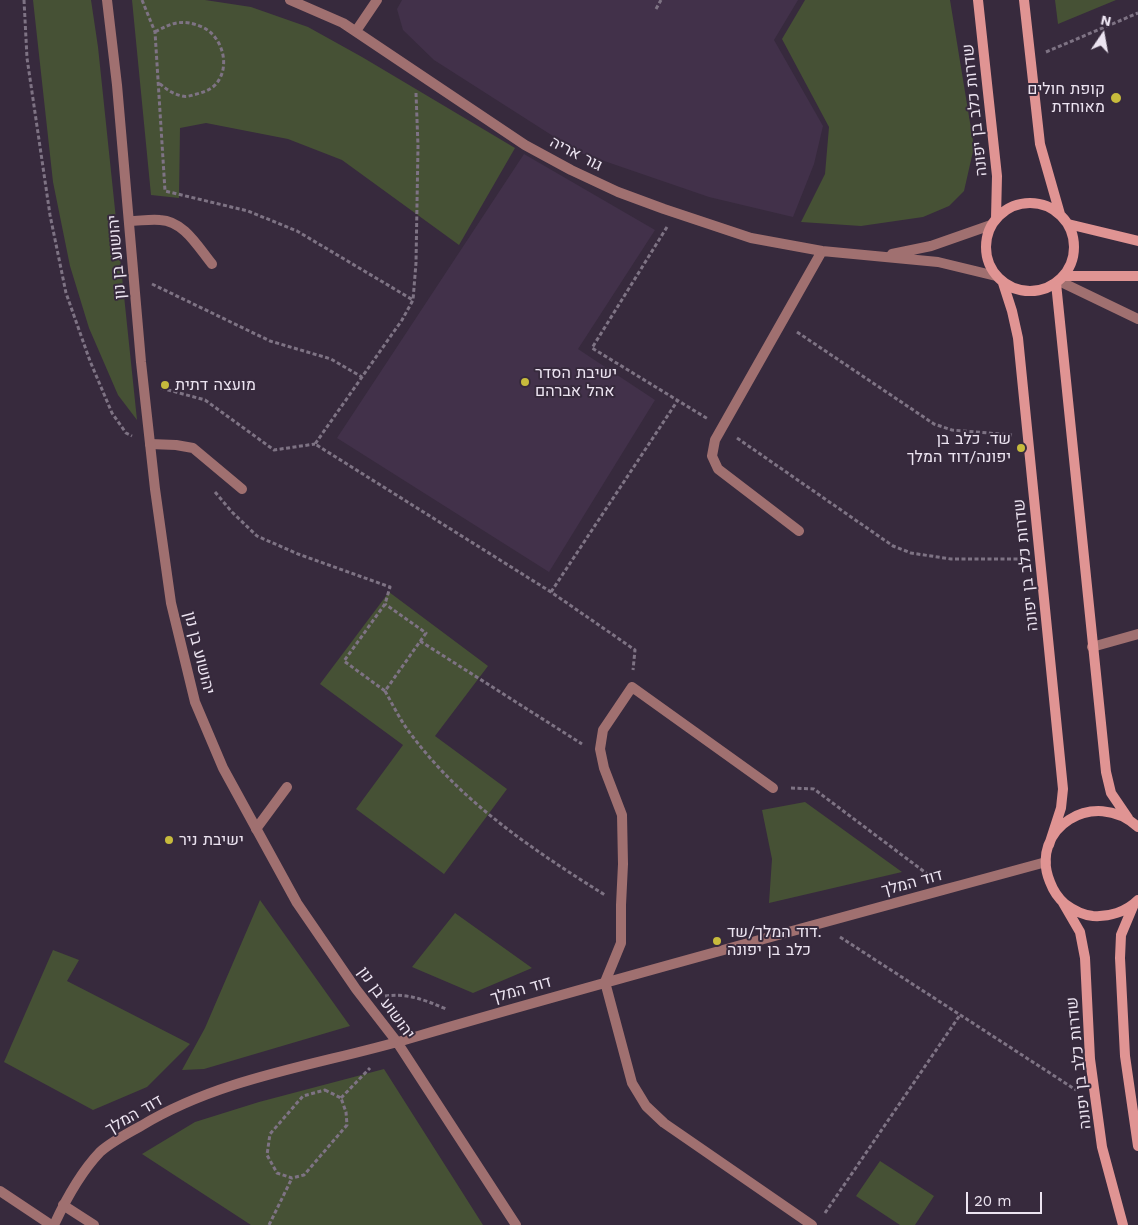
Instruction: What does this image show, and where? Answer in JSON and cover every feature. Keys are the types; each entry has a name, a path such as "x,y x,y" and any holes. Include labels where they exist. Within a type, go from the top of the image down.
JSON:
{"street":[{"name":"יהושוע בן נון","path":"107,0 150,444 171,603 195,702 223,768 297,903 364,1000 397,1042 516,1225"},
{"name":"גור אריה","path":"290,0 343,23 525,145 571,170 618,192 751,238 822,251 938,262 1000,279"},
{"path":"356,31 377,0"},
{"name":"שדרות כלב בן יפונה","path":"978,0 997,176 993,221"},
{"path":"1024,0 1040,144 1060,214"},
{"path":"1128,818 1112,793 1106,772 1060,335 1060,280 1071,264 1074,250 1073,236 1068,224 1060,214 1050,207 1039,203 1027,202 1010,208 993,221 986,237 985,251 988,264 1000,279 1016,289 1030,291 1043,289 1060,280 1138,276"},
{"path":"128,221 161,220 182,227 212,264"},
{"name":"גור אריה","path":"881,256 931,246 993,221"},
{"path":"1068,224 1138,241"},
{"path":"799,532 718,469 712,456 715,440 822,251"},
{"name":"שדרות כלב בן יפונה","path":"1000,279 1012,311 1018,338 1063,789 1061,808 1049,845 1046,862 1047,876 1053,890 1062,901 1080,932 1085,958 1090,1059 1102,1147 1123,1225"},
{"path":"1060,280 1138,319"},
{"path":"150,444 193,448 242,489"},
{"path":"1092,647 1138,634"},
{"path":"772,788 632,687 602,730 600,749 622,815 621,943 605,982 632,1083 646,1106 664,1123 812,1225"},
{"path":"256,830 287,787"},
{"path":"1049,845 1057,831 1068,820 1082,812 1098,810 1114,812 1128,818 1138,826"},
{"name":"דוד המלך","path":"52,1225 69,1194 101,1151 143,1124 180,1105 268,1074 397,1042 605,982 1046,862"},
{"path":"1062,901 1074,910 1090,916 1105,916 1120,912 1136,902"},
{"path":"1136,902 1121,935 1120,958 1125,1056 1138,1146"},
{"path":"0,1191 52,1225"},
{"path":"63,1205 94,1225"}],"path":[{"path":"24,0 27,58 50,215 66,293 90,361 112,413 126,434 150,444"},
{"path":"142,0 155,32 165,191 248,211 297,231 413,300"},
{"path":"656,9 661,0"},
{"path":"1030,59 1138,13"},
{"path":"155,32 168,25 184,22 194,24 208,30 220,42 224,56 222,71 216,85 203,93 184,97 173,94 159,84"},
{"path":"315,444 402,320 413,300 416,263 418,146 415,70"},
{"path":"675,213 592,348 722,428 893,546 911,553 951,559 1040,559"},
{"path":"133,274 270,341 331,359 362,377"},
{"path":"782,322 934,424 952,430 1028,437"},
{"path":"143,383 205,400 274,450 315,444 551,592 635,650 632,687"},
{"path":"551,592 678,400"},
{"path":"213,490 257,536 298,554 390,587 386,604 344,661 385,690 410,732 444,773 485,811 556,865 621,905"},
{"path":"385,690 426,633 386,604"},
{"path":"420,641 601,756"},
{"path":"772,788 814,789 948,888"},
{"path":"818,924 1097,1103"},
{"path":"364,1000 399,994 424,1000 446,1010 465,1022"},
{"path":"822,1217 960,1015"},
{"path":"269,1225 292,1178 304,1175 347,1125 346,1112 341,1098 324,1090 304,1096 270,1134 267,1155 277,1173 292,1178"}],"shaded area":[{"path":"402,0 798,0 774,40 823,126 814,164 793,217 709,197 578,152 434,60 403,30 397,9"},
{"path":"524,154 655,230 578,349 655,400 549,572 337,438"}],"green space":[{"path":"33,0 91,0 98,47 137,420 118,395 89,328 70,266 53,182"},
{"path":"132,0 205,0 251,7 308,27 515,148 459,245 342,160 288,139 206,123 180,128 179,198 151,195"},
{"path":"805,0 950,0 974,147 964,191 949,206 923,217 861,226 801,222 825,174 829,127 782,39"},
{"path":"1055,0 1116,0 1058,24"},
{"path":"389,592 488,666 435,736 507,789 444,874 356,809 403,745 320,684"},
{"path":"805,802 902,872 769,903 772,859 762,810"},
{"path":"260,900 350,1026 204,1069 182,1070 205,1028"},
{"path":"455,913 532,968 473,993 412,967"},
{"path":"53,950 79,960 67,981 190,1044 147,1087 93,1110 4,1062"},
{"path":"384,1069 483,1225 251,1225 142,1154 195,1122 259,1102"},
{"path":"880,1161 934,1196 915,1225 900,1225 856,1196"}],"place":[{"name":"קופת חולים מאוחדת","path":"1116,98"},
{"name":"ישיבת הסדר אהל אברהם","path":"525,382"},
{"name":"מועצה דתית","path":"165,385"},
{"name":"שד. כלב בן יפונה/דוד המלך","path":"1021,448"},
{"name":"ישיבת ניר","path":"169,840"},
{"name":"דוד המלך/שד. כלב בן יפונה","path":"717,941"}]}
